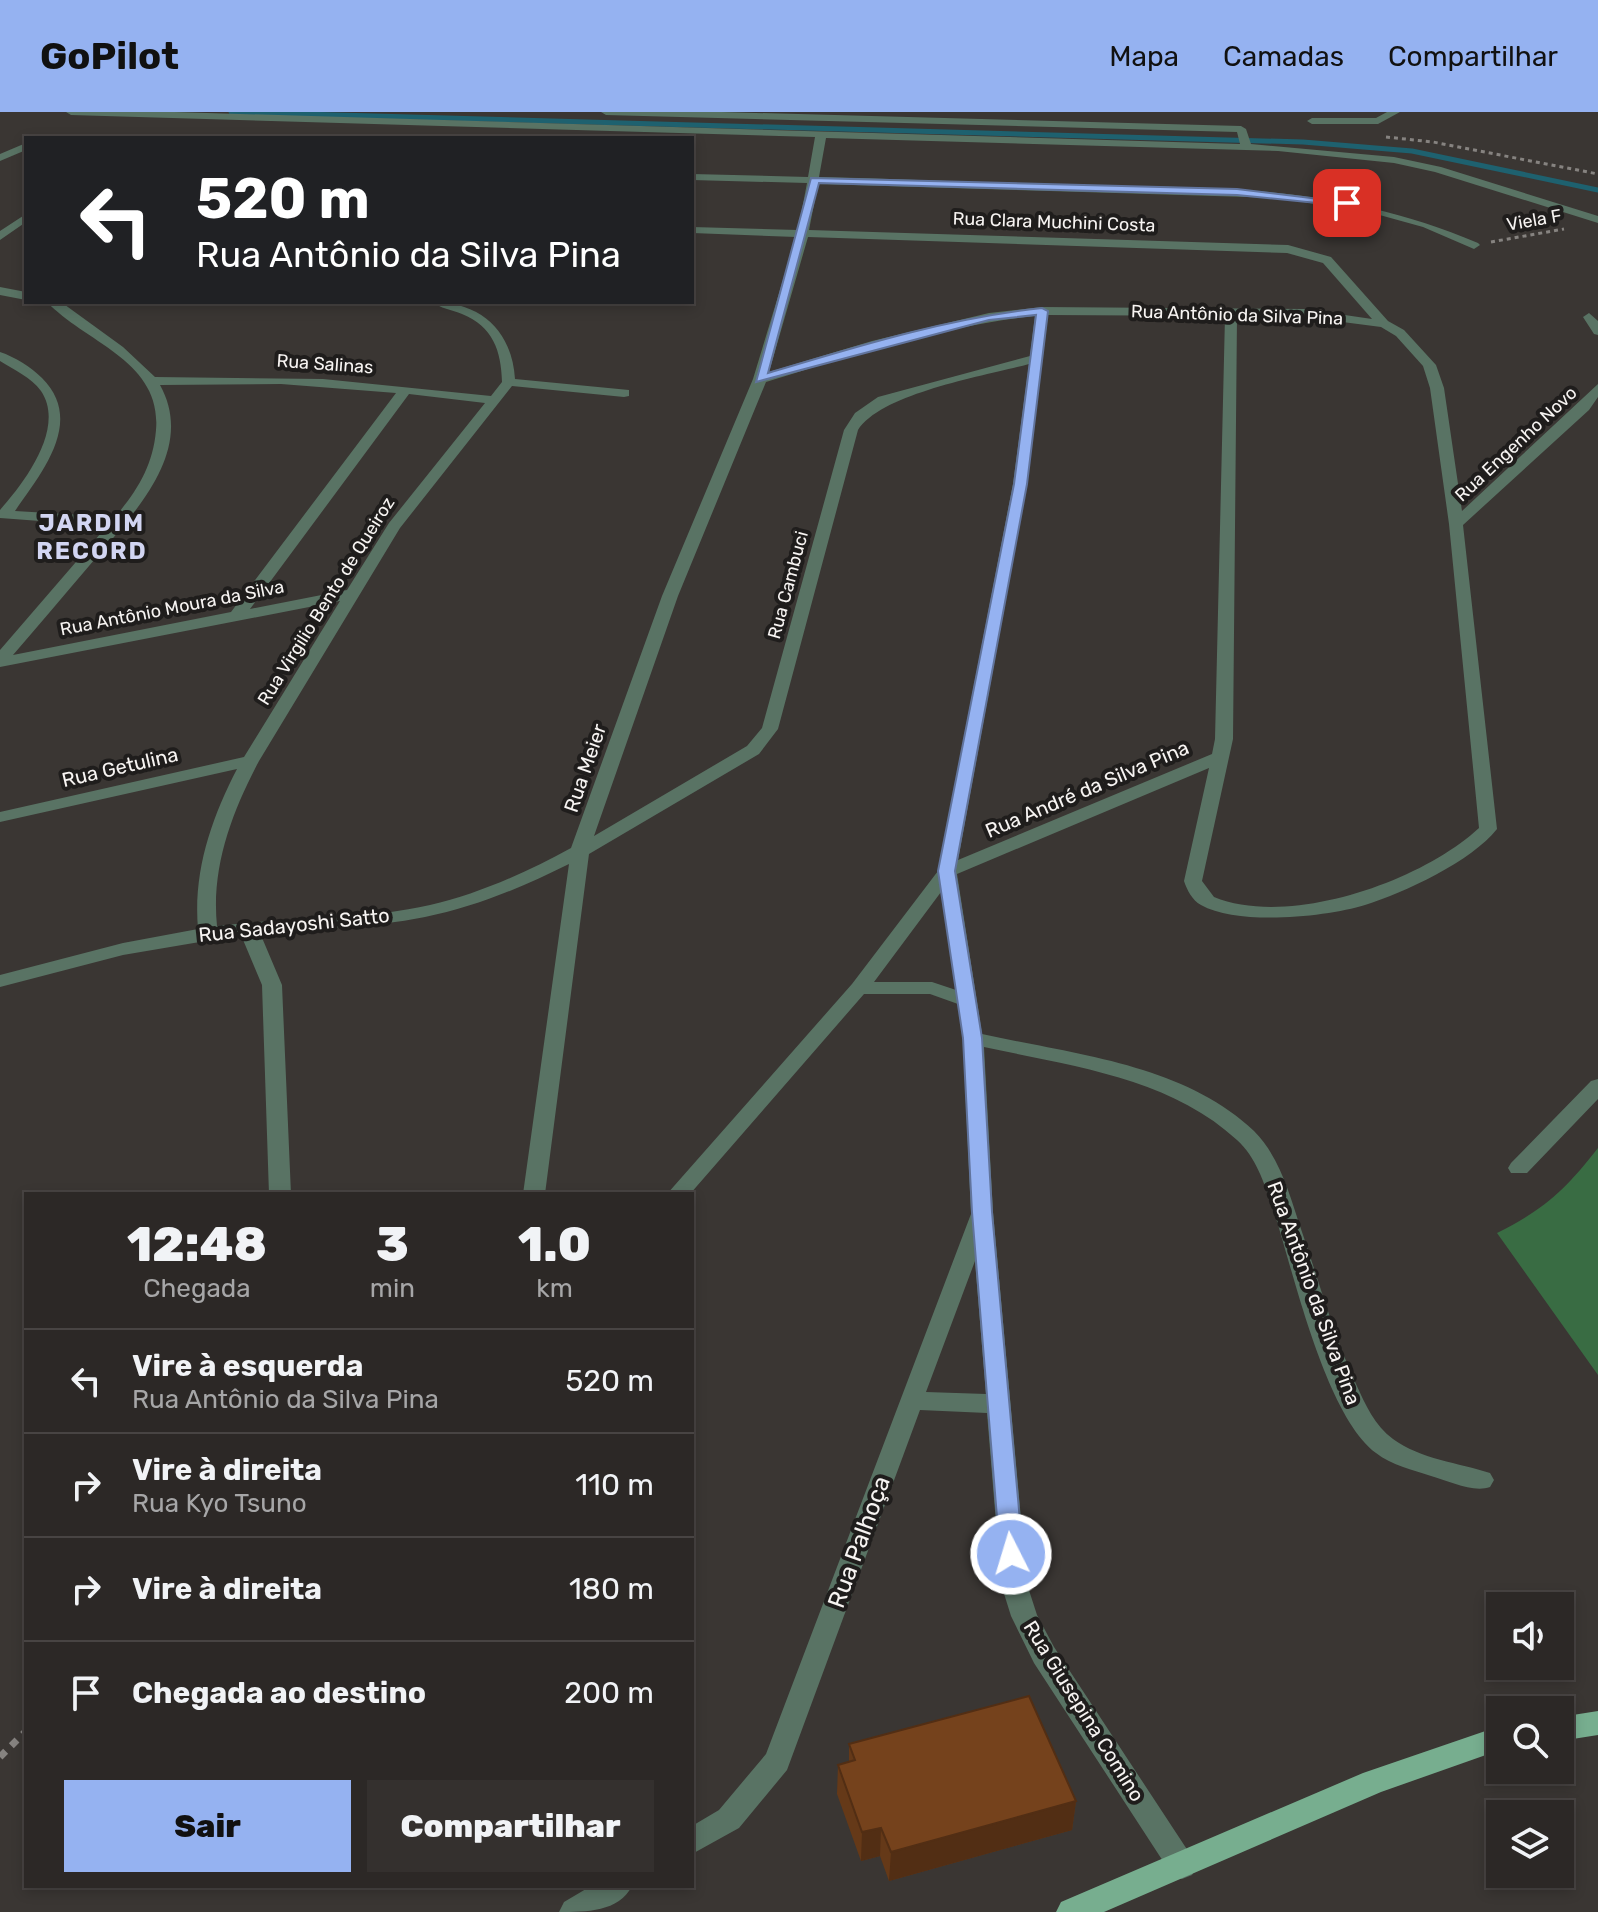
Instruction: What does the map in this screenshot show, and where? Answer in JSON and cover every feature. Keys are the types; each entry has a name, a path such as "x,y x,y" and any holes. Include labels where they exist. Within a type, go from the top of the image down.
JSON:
{"main road":[{"path":"1574,1727 1598,1723"},
{"path":"1071,1912 1373,1782 1486,1743"}],"street":[{"path":"71,112 821,135 1244,138"},
{"path":"606,112 1244,138 1437,169 1598,220"},
{"path":"1312,121 1378,121 1395,112"},
{"name":"Rua Meier","path":"534,1192 580,849 670,596 760,379 803,233 821,135"},
{"path":"0,143 24,145"},
{"path":"0,158 24,146"},
{"path":"694,177 1222,191 1321,198 1409,218 1474,245"},
{"path":"0,236 24,218"},
{"name":"Rua Clara Muchini Costa","path":"694,230 1288,249 1327,260 1384,324"},
{"path":"0,291 24,296"},
{"path":"0,661 119,522 152,480 159,460 163,423 152,381 56,304"},
{"path":"444,304 477,316 499,333 509,354 509,382 624,393"},
{"name":"Rua Antônio da Silva Pina","path":"760,379 877,344 989,317 1042,311 1342,316 1384,324 1400,333 1429,365 1437,388 1456,524 1488,829 1470,847 1357,902 1273,911 1244,910 1209,903 1196,891 1193,881 1220,757"},
{"name":"Rua Giusepina Comino","path":"1042,311 1020,484 947,871 973,1038 982,1212 1014,1584 1024,1616 1044,1655 1182,1866"},
{"name":"Rua André da Silva Pina","path":"947,871 1220,757 1224,723 1231,312"},
{"path":"1589,317 1598,331"},
{"path":"0,356 32,374 49,392 58,411 53,438 41,461 2,514"},
{"name":"Rua Cambuci","path":"580,849 753,750 770,729 851,430 860,416 883,400 1037,358"},
{"name":"Rua Salinas","path":"152,381 262,377 494,400"},
{"name":"Rua Virgilio Bento de Queiroz","path":"208,933 205,890 230,797 394,526 509,382"},
{"name":"Rua Engenho Novo","path":"1456,524 1584,407 1598,388"},
{"path":"238,614 406,389"},
{"path":"2,514 119,522"},
{"name":"Rua Antônio Moura da Silva","path":"0,661 351,594"},
{"name":"Rua Getulina","path":"0,817 250,761"},
{"name":"Rua Sadayoshi Satto","path":"0,981 140,943 248,928 358,922 452,906 523,878 580,849"},
{"path":"680,1192 859,988 947,871"},
{"path":"248,928 272,985 280,1192"},
{"path":"859,988 932,988 965,1000"},
{"name":"Rua Antônio da Silva Pina","path":"973,1038 1158,1082 1202,1101 1247,1136 1272,1174 1353,1408 1382,1444 1423,1465 1481,1480"},
{"path":"1519,1168 1598,1086"},
{"name":"Rua Palhoça","path":"694,1840 729,1819 777,1761 982,1212"},
{"path":"911,1401 999,1404"},
{"path":"574,1912 614,1888"},
{"path":"609,1912 616,1888"}],"path":[{"name":"Viela F","path":"1474,245 1567,229"},
{"path":"0,1757 24,1733"}],"green space":[{"path":"1598,1148 1598,1375 1497,1233 1528,1216 1553,1197"}],"building":[{"path":"1029,1696 1076,1801 891,1852 881,1828 862,1832 838,1765 855,1760 849,1744"}],"waterway":[{"path":"231,112 1303,142 1412,151 1598,190"}],"district":[{"name":"JARDIM RECORD","path":"92,537"}],"route":[{"path":"1011,1554 982,1212 973,1038 947,871 1020,484 1042,311 989,317 877,344 760,379 803,233 815,180 1271,193 1347,203"}]}
